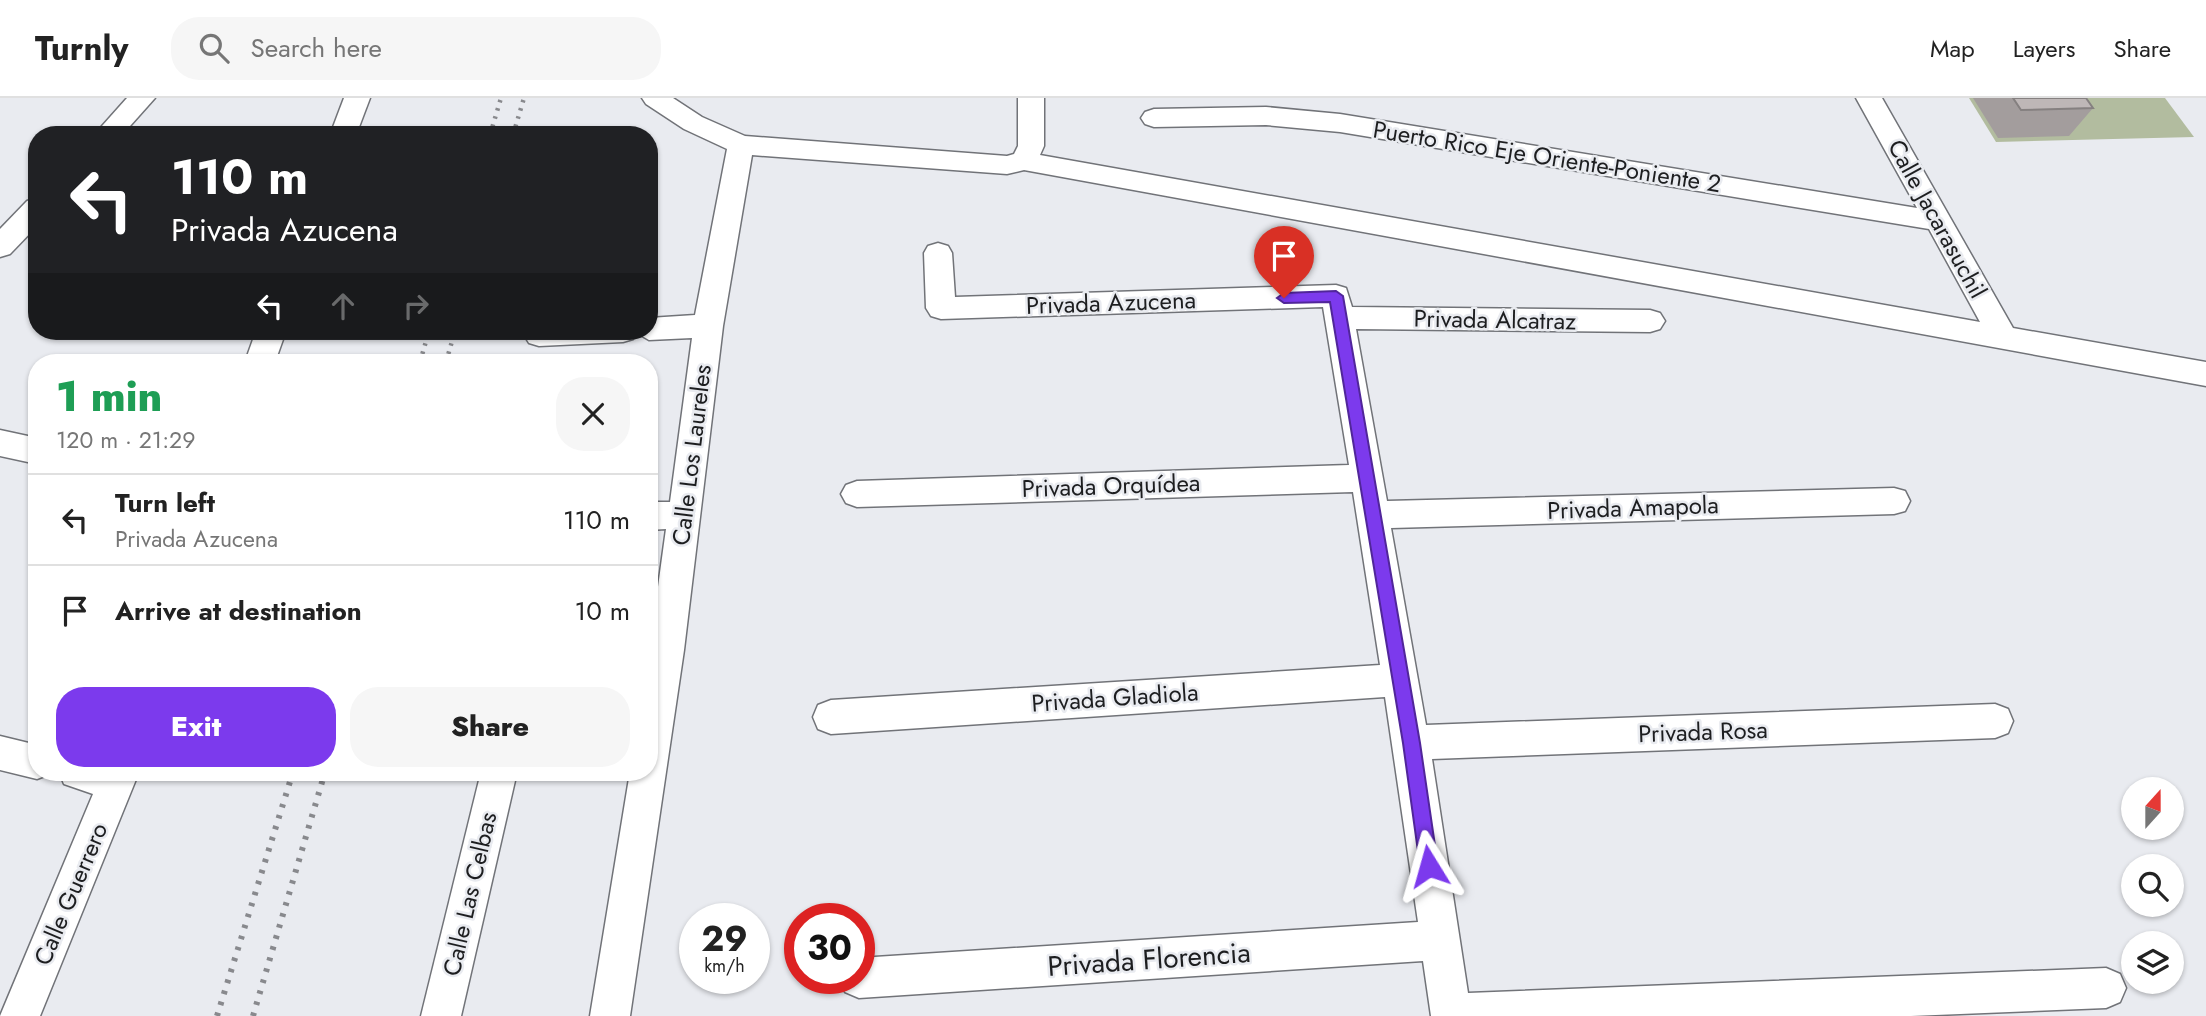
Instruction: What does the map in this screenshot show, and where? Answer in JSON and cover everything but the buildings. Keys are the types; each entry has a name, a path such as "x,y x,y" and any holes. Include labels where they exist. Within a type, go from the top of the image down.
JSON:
{"street":[{"path":"116,126 142,98"},
{"path":"346,126 357,98"},
{"path":"656,98 693,123 741,145 1007,165 1027,154 2005,340 2206,374"},
{"path":"1027,154 1031,98"},
{"name":"Calle Jacarasuchil","path":"1869,98 2005,340"},
{"name":"Puerto Rico Eje Oriente-Poniente 2","path":"1154,118 1266,116 1337,110 1938,220"},
{"name":"Calle Los Laureles","path":"658,651 685,516 708,326 741,145"},
{"path":"0,247 24,218"},
{"name":"Privada Azucena","path":"938,253 941,308 1338,307"},
{"path":"1338,307 1411,743 1451,1015 2106,988"},
{"name":"Privada Alcatraz","path":"1338,307 1650,321"},
{"path":"658,329 708,326"},
{"path":"0,443 28,449"},
{"name":"Privada Orquídea","path":"857,494 1366,478"},
{"name":"Privada Amapola","path":"1372,515 1894,501"},
{"path":"658,516 685,516"},
{"name":"Privada Gladiola","path":"831,717 1400,680"},
{"name":"Privada Rosa","path":"1411,743 1994,721"},
{"path":"0,752 28,760"},
{"name":"Calle Guerrero","path":"20,1016 117,781"},
{"name":"Calle Las Celbas","path":"441,1016 497,781"},
{"path":"610,1016 647,781"},
{"name":"Privada Florencia","path":"875,977 1439,940"}],"green space":[{"path":"1969,98 2165,98 2194,137 1996,142"}],"railway":[{"path":"493,126 501,98"},
{"path":"516,126 524,98"},
{"path":"422,354 426,340"},
{"path":"448,354 452,340"},
{"path":"217,1016 290,781"},
{"path":"253,1016 322,781"}],"route":[{"path":"1284,298 1336,296 1429,866"}]}
